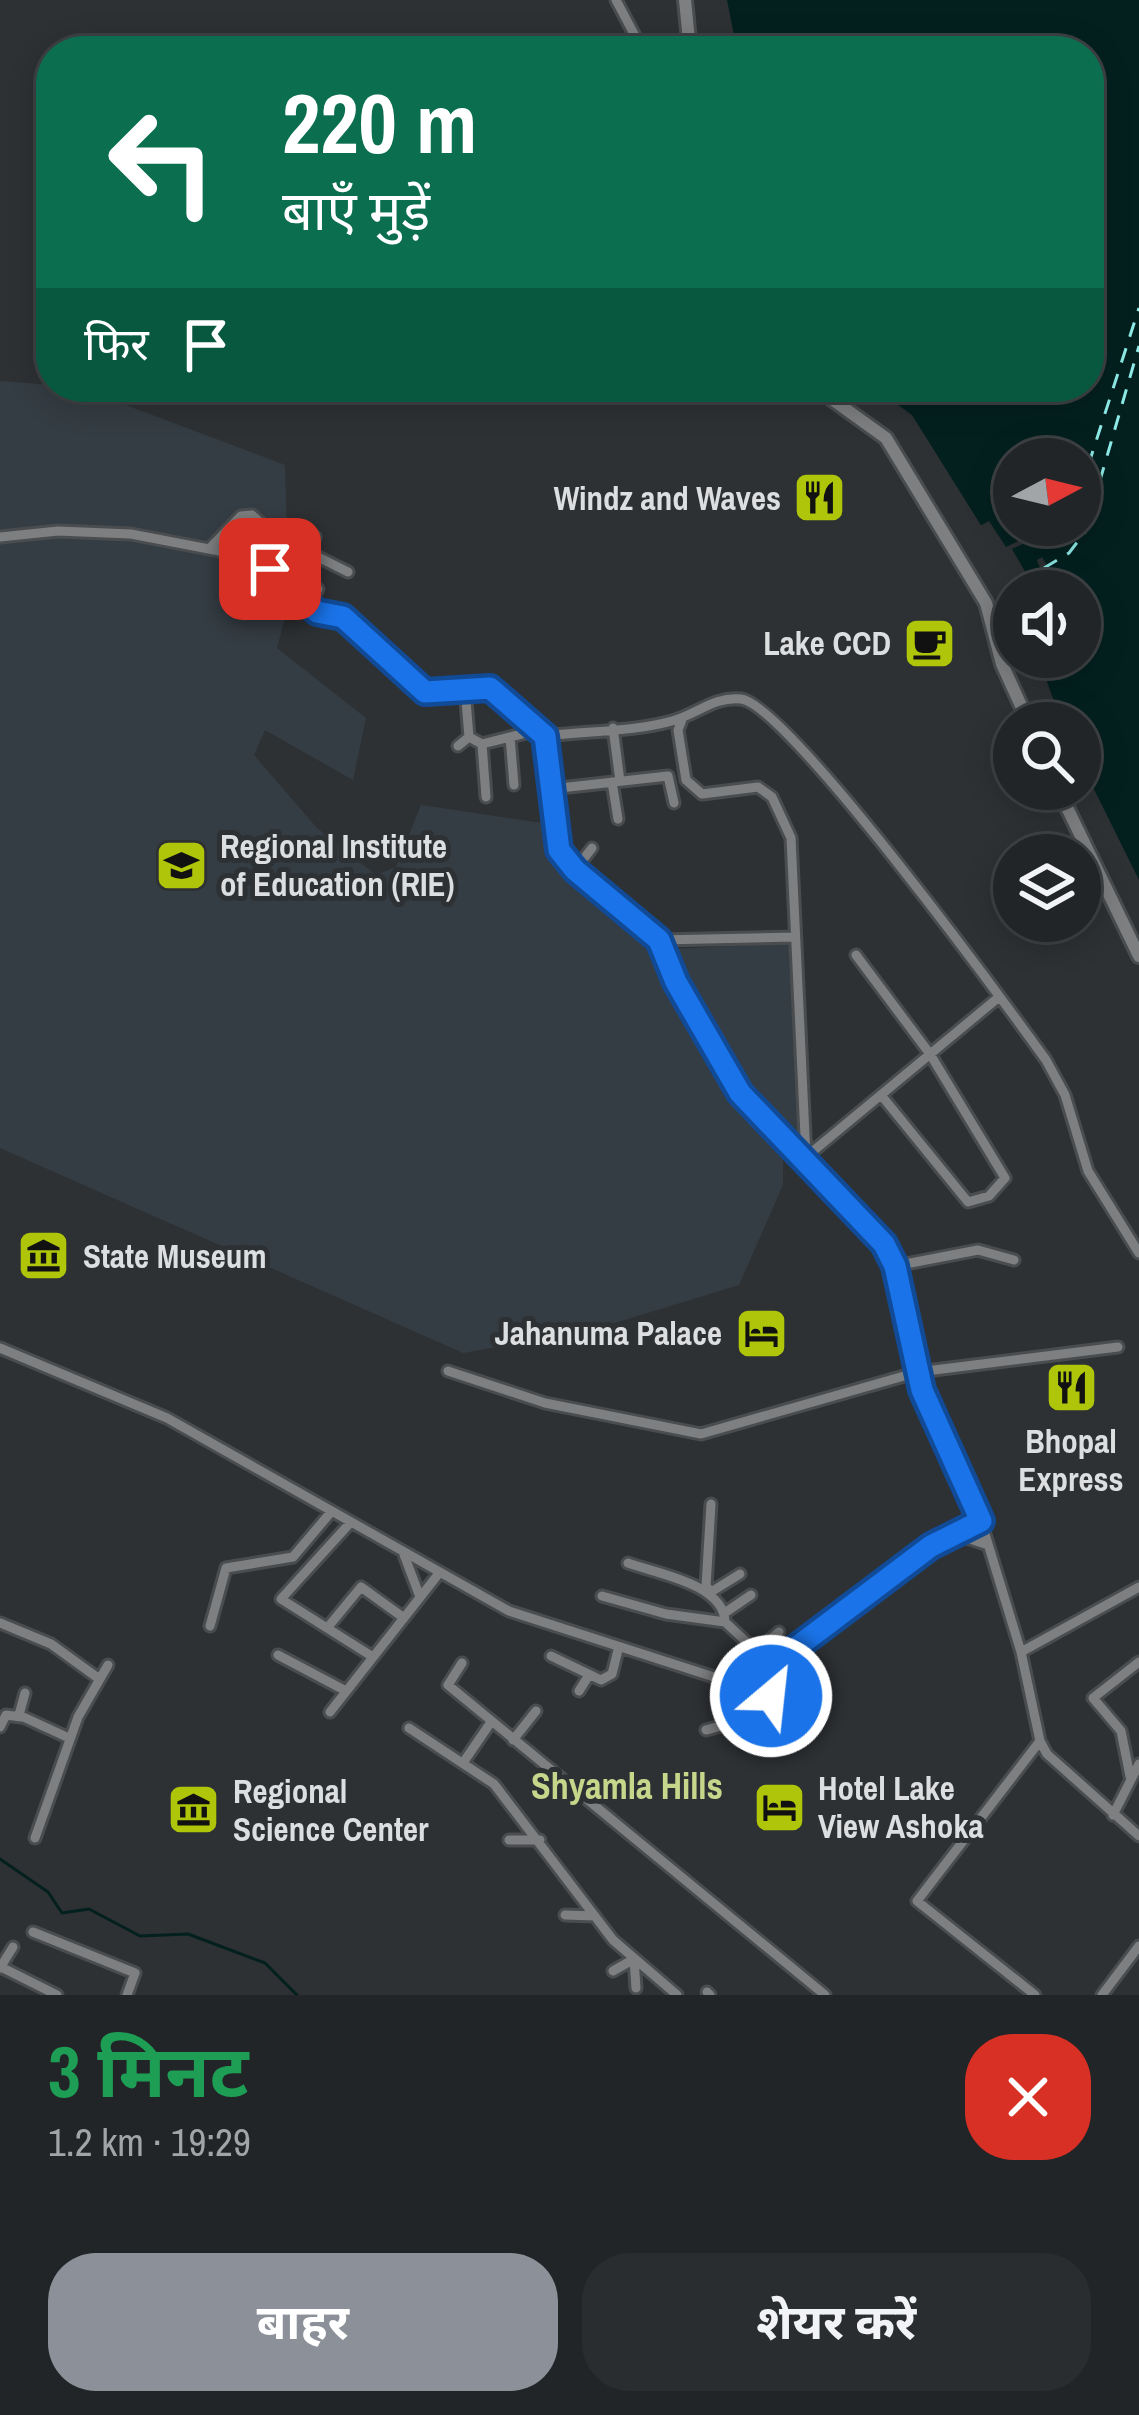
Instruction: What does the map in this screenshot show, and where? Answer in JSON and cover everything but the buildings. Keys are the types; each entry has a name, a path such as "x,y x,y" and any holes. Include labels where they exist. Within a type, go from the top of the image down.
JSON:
{"street":[{"path":"616,0 635,36"},
{"path":"685,0 689,36"},
{"path":"836,402 886,438 986,603 1002,664 1019,702"},
{"path":"210,548 242,516 252,515 261,523 235,554"},
{"path":"0,537 58,532 131,534 235,554 270,569 317,612 343,617 425,692 490,688 542,733 559,850 575,870 659,940 676,982 740,1093 884,1244 895,1266 918,1372 981,1521 1021,1652 1040,1741 1139,1836"},
{"path":"296,595 315,537"},
{"path":"312,554 348,572"},
{"path":"308,604 318,589"},
{"path":"465,688 470,736"},
{"path":"470,736 482,743 613,728 683,716 720,700 745,699 764,709 791,734 1046,1060 1065,1095 1088,1172 1139,1253"},
{"path":"683,716 678,730 686,780 702,794 758,787 781,812 791,838 806,1157"},
{"path":"613,728 618,818"},
{"path":"458,746 470,736"},
{"path":"510,737 514,785"},
{"path":"482,743 486,797"},
{"path":"551,789 668,776 674,803"},
{"path":"1068,810 1139,956"},
{"path":"575,870 592,848"},
{"path":"659,940 794,937"},
{"path":"856,955 930,1054 1005,1178 988,1196 968,1202 881,1095"},
{"path":"806,1157 999,997"},
{"path":"895,1266 978,1250 1014,1260"},
{"path":"448,1371 545,1403 700,1434 918,1372 1118,1347"},
{"path":"0,1348 166,1418 509,1611 618,1650 714,1677 747,1677 785,1656 931,1546 981,1521"},
{"path":"711,1504 704,1580 754,1654 770,1664"},
{"path":"210,1626 226,1568 293,1556 331,1512"},
{"path":"350,1523 281,1599 373,1657"},
{"path":"956,1534 988,1545"},
{"path":"404,1552 420,1597"},
{"path":"628,1563 711,1592"},
{"path":"329,1712 440,1572"},
{"path":"711,1592 740,1574"},
{"path":"1021,1652 1139,1586"},
{"path":"328,1627 361,1587 404,1618"},
{"path":"602,1596 725,1617 751,1595"},
{"path":"613,1615 616,1600"},
{"path":"0,1623 51,1644 98,1678"},
{"path":"754,1654 779,1632"},
{"path":"551,1656 601,1680 612,1674 618,1650"},
{"path":"278,1655 346,1691"},
{"path":"706,1730 736,1723 771,1696 786,1673 785,1656"},
{"path":"462,1663 448,1685 825,1995"},
{"path":"1130,1776 1121,1731 1093,1698 1139,1663"},
{"path":"34,1838 69,1738 108,1665"},
{"path":"579,1691 589,1675"},
{"path":"21,1717 25,1693"},
{"path":"513,1740 536,1711"},
{"path":"0,1727 6,1715 21,1717 69,1738"},
{"path":"465,1760 491,1722"},
{"path":"409,1728 465,1760 494,1784 596,1916 634,1959 677,1995"},
{"path":"1035,1995 917,1901 1040,1741"},
{"path":"1113,1814 1139,1764"},
{"path":"508,1840 540,1840"},
{"path":"565,1915 596,1916"},
{"path":"33,1932 135,1973 127,1995"},
{"path":"1102,1995 1139,1946"},
{"path":"13,1947 0,1968 57,1995"},
{"path":"613,1971 634,1959"},
{"path":"634,1959 637,1988"},
{"path":"800,1978 801,1995"}],"shaded area":[{"path":"727,0 1139,0 1139,880 1101,803 1101,702 1054,702 1046,678 1101,678 1101,570 1009,570 994,546 1101,546 1101,438 993,438 993,545 912,415 894,402 1104,402 1104,36 734,36"},
{"name":"Regional Institute of Education (RIE)","path":"0,381 36,384 36,402 118,402 285,465 289,603 277,648 366,718 353,780 265,730 254,755 317,828 376,875 396,867 421,805 542,823 559,862 653,945 740,1102 783,1148 783,1185 739,1285 595,1329 463,1353 0,1148"},
{"path":"789,943 800,1143 742,1085 672,956 673,949"}],"pier":[{"path":"989,521 993,546 1018,546 1012,549 1024,570 1004,570 978,527"},
{"path":"1042,557 1049,570 1036,570"}],"waterway":[{"path":"0,1859 48,1892 62,1913 89,1909 140,1936 188,1934 265,1963 297,1995"}],"ferry route":[{"path":"1097,438 1139,308"},
{"path":"1044,568 1069,553 1085,532 1139,346"}],"place":[{"name":"Windz and Waves","path":"820,498"},
{"name":"Lake CCD","path":"930,643"},
{"name":"Regional Institute of Education (RIE)","path":"181,865"},
{"name":"State Museum","path":"44,1256"},
{"name":"Jahanuma Palace","path":"761,1333"},
{"name":"Bhopal Express","path":"1071,1387"},
{"name":"Hotel Lake View Ashoka","path":"779,1807"},
{"name":"Regional Science Center","path":"194,1810"}],"district":[{"name":"Shyamla Hills","path":"627,1786"}],"route":[{"path":"270,569 317,612 343,617 425,692 427,688 490,688 545,736 559,850 575,870 659,940 676,982 740,1093 884,1244 895,1266 922,1390 981,1521 931,1546 785,1656 786,1673 771,1696"}]}
